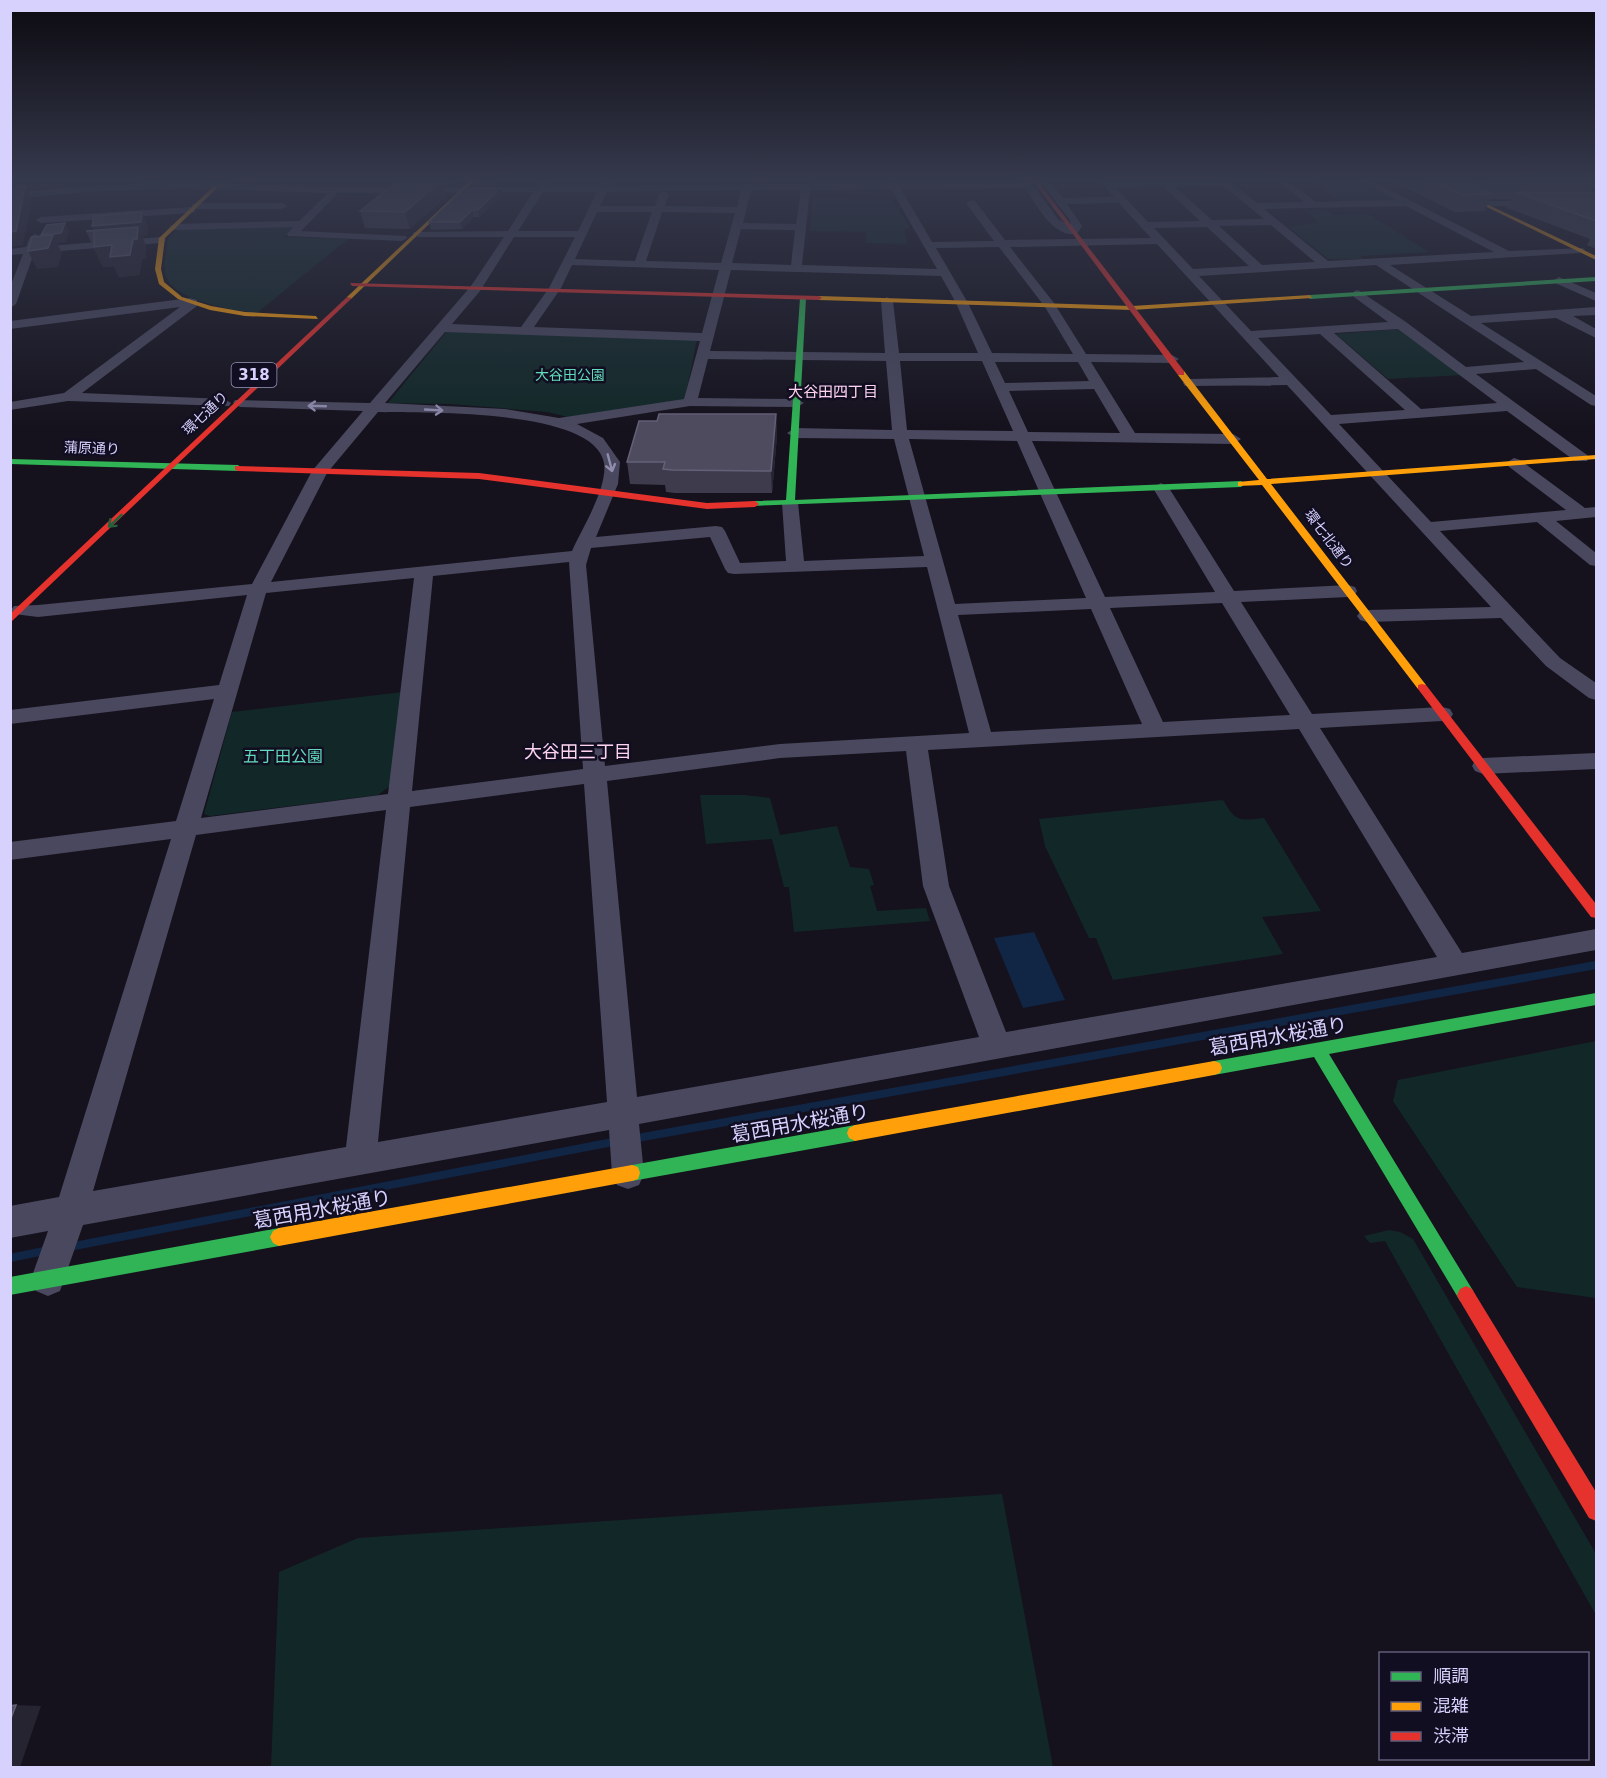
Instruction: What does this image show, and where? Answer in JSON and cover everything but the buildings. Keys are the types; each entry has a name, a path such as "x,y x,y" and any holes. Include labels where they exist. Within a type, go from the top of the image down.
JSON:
{"street":[{"path":"10,304 25,263"},
{"path":"159,263 161,283 172,293 191,303 246,314 316,318"},
{"name":"環七通り","path":"14,610 240,403 379,263"},
{"name":"環七通り","path":"14,610 157,466 224,403 316,318 383,263"},
{"path":"51,1269 70,1216 258,589 320,471 476,288 492,263"},
{"path":"525,331 553,290 567,263"},
{"path":"603,263 945,273"},
{"path":"690,402 727,263"},
{"path":"796,268 797,263"},
{"path":"939,263 962,303 1156,730"},
{"path":"1017,263 1050,306 1130,437"},
{"name":"環七北通り","path":"1097,263 1596,913"},
{"path":"1182,263 1563,671 1596,693"},
{"path":"1252,263 1259,269"},
{"path":"1191,273 1361,263"},
{"path":"1380,263 1595,401"},
{"path":"834,299 840,270"},
{"path":"358,285 1132,308 1596,279"},
{"path":"1559,281 1596,297"},
{"path":"1358,294 1581,458"},
{"path":"796,567 790,502 803,298"},
{"path":"887,301 900,434 982,739"},
{"path":"10,325 191,303"},
{"path":"68,397 191,303"},
{"path":"1468,320 1596,311"},
{"path":"1558,314 1596,334"},
{"path":"1249,335 1402,325"},
{"path":"442,328 706,337"},
{"path":"1323,330 1418,412"},
{"path":"701,355 1172,359"},
{"path":"1464,371 1538,365"},
{"path":"1190,383 1292,381"},
{"path":"1000,387 1098,385"},
{"path":"10,406 68,397 224,403"},
{"path":"558,422 690,402 797,403"},
{"path":"240,403 375,407 517,415 558,422 584,432 605,450 612,462 612,477 607,493 581,549 577,565 627,1166"},
{"path":"1328,420 1510,406"},
{"path":"795,433 1233,438"},
{"name":"蒲原通り","path":"10,461 479,476 707,506 1266,483 1596,457"},
{"path":"1514,464 1589,512"},
{"path":"1161,488 1455,964"},
{"path":"1429,526 1589,512"},
{"path":"1541,517 1596,561"},
{"path":"14,610 424,572 716,531 734,569 934,561"},
{"path":"360,1160 424,572"},
{"path":"947,610 1347,591"},
{"path":"1367,616 1508,612"},
{"path":"1563,671 1596,668"},
{"path":"10,717 227,691"},
{"path":"10,851 780,751 1442,714"},
{"path":"916,743 936,886 997,1047"},
{"path":"1483,766 1596,762"},
{"path":"10,1222 70,1216 624,1112 978,1052 1596,940"},
{"name":"葛西用水桜通り","path":"10,1286 51,1269 627,1166 1318,1049 1596,999"},
{"path":"1318,1049 1596,1511"}],"green space":[{"path":"165,263 319,263 257,313 221,307 181,293 166,277"},
{"path":"1401,329 1463,375 1388,379 1336,334"},
{"name":"大谷田公園","path":"447,331 697,339 685,399 571,418 548,412 451,404 388,403"},
{"name":"五丁田公園","path":"403,692 390,786 378,795 210,816 204,814 232,712"},
{"path":"700,795 745,795 770,798 780,835 837,826 850,867 869,869 874,885 870,886 877,911 926,908 930,921 794,932 789,887 784,887 772,839 706,844"},
{"path":"1223,800 1231,813 1239,818 1249,820 1264,818 1321,911 1262,917 1283,954 1113,980 1096,938 1089,938 1045,846 1039,819"},
{"path":"1596,1041 1596,1298 1517,1287 1393,1101 1398,1080"},
{"path":"1389,1230 1400,1232 1413,1239 1596,1554 1596,1615 1385,1241 1370,1243 1364,1236"},
{"path":"1002,1494 1053,1767 271,1767 279,1572 358,1538"}],"water":[{"path":"1034,932 1065,1000 1023,1008 994,938"}],"waterway":[{"path":"632,1139 1596,965"},
{"path":"69,1247 618,1141"},
{"path":"10,1258 49,1250"}],"traffic: fast":[{"path":"1310,297 1596,279"},
{"path":"790,503 803,298"},
{"path":"10,461 238,468"},
{"path":"755,504 1241,484"},
{"path":"1214,1068 1596,999"},
{"path":"1318,1049 1466,1295"},
{"path":"632,1173 855,1133"},
{"path":"10,1286 279,1237"}],"traffic: slow":[{"path":"159,263 161,283 180,298 210,308 245,314 316,318"},
{"path":"349,298 386,263"},
{"path":"819,298 1132,308 1310,297"},
{"path":"1181,373 1422,687"},
{"path":"1241,484 1596,457"},
{"path":"855,1133 1214,1068"},
{"path":"279,1237 632,1173"}],"traffic: jam":[{"path":"1097,263 1181,373"},
{"path":"352,284 819,298"},
{"path":"10,620 349,298"},
{"path":"238,468 479,476 707,506 755,504"},
{"path":"1422,687 1596,913"},
{"path":"1466,1295 1596,1511"}],"district":[{"name":"大谷田四丁目","path":"833,392"},
{"name":"大谷田三丁目","path":"578,751"}]}
